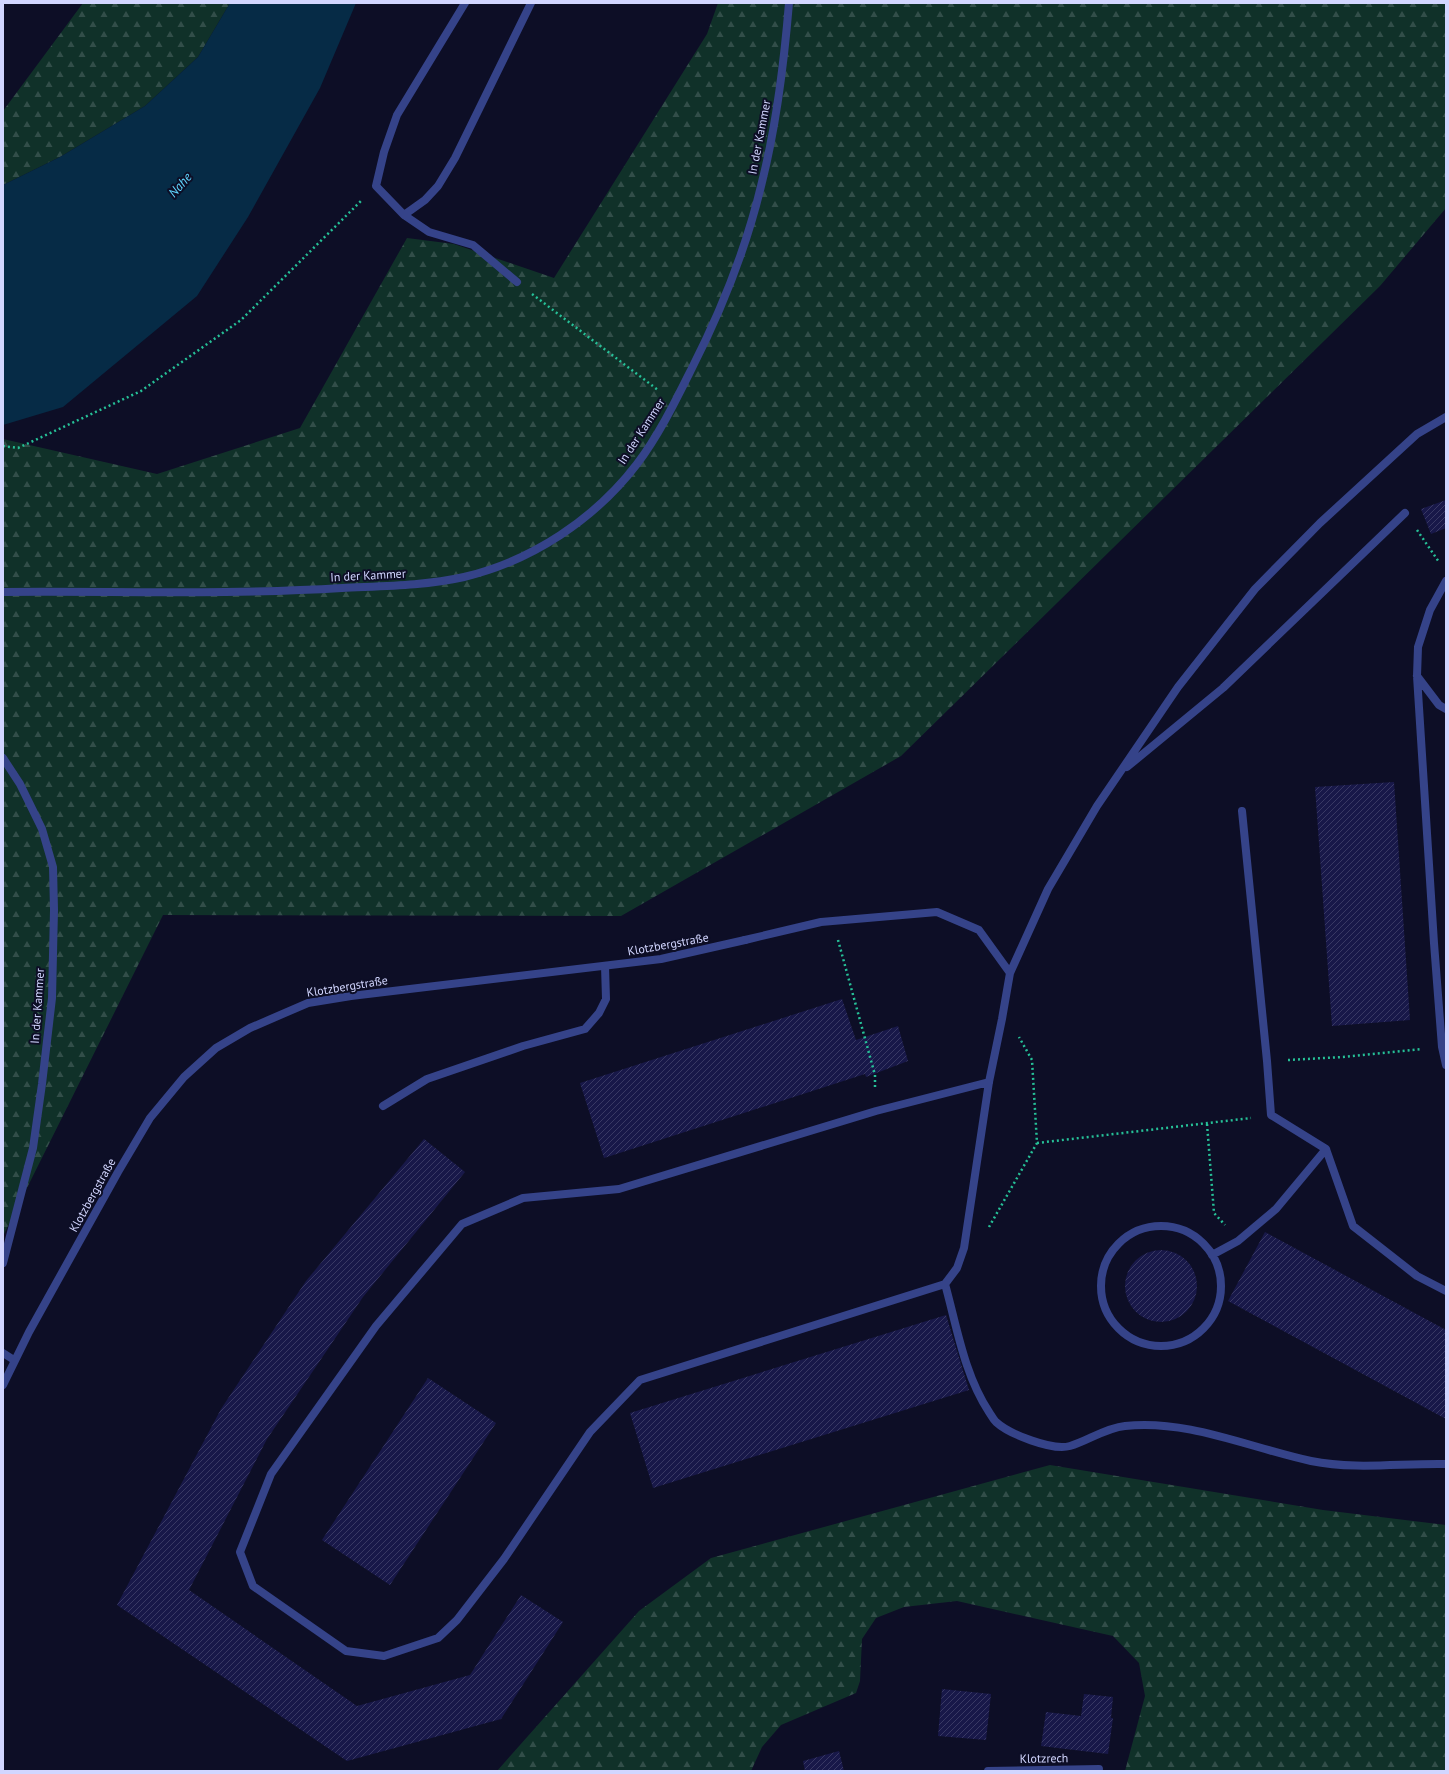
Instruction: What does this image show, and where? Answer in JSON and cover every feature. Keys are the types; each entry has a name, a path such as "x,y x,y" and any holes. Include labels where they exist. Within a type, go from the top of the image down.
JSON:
{"street":[{"path":"465,3 397,115 384,152 376,186 404,215 429,232 473,245 517,282"},
{"path":"404,215 425,200 438,186 448,169 531,3"},
{"name":"In der Kammer","path":"3,592 301,591 433,583 466,576 499,566 530,552 560,535 588,514 614,490 637,463 674,403 701,350 725,296 745,240 762,183 775,121 785,59 789,3"},
{"path":"989,1082 876,1111 619,1189 523,1198 462,1224 376,1326 270,1474 240,1552 253,1586 346,1651 384,1656 438,1638 457,1620 504,1558 590,1432 640,1380 945,1284 956,1268 964,1248 989,1082 1010,973 1048,889 1097,806 1118,774 1178,687 1254,589 1320,523 1417,434 1446,416"},
{"path":"1118,774 1223,688 1405,513"},
{"path":"1446,581 1430,610 1418,647 1417,676 1442,1047 1446,1065"},
{"path":"1417,676 1439,705 1446,709"},
{"name":"In der Kammer","path":"3,758 20,784 42,828 53,867 54,910 52,998 33,1148 3,1262"},
{"path":"1242,811 1271,1115 1326,1149 1353,1226 1417,1276 1446,1291"},
{"name":"Klotzbergstraße","path":"3,1385 14,1360 118,1172 150,1118 184,1077 216,1048 250,1028 308,1003 351,996 661,960 821,922 937,912 979,930 1010,973"},
{"path":"383,1106 427,1078 523,1046 585,1029 599,1013 606,999 605,966"},
{"path":"1212,1256 1238,1241 1276,1209 1326,1149"},
{"path":"1160,1226 1178,1229 1195,1237 1212,1256 1220,1279 1218,1304 1206,1326 1196,1334 1174,1344 1161,1346 1149,1345 1126,1335 1109,1317 1101,1293 1101,1281 1104,1268 1115,1247 1136,1232 1147,1228 1160,1226"},
{"path":"945,1284 965,1359 981,1400 995,1421 1015,1434 1040,1444 1069,1446 1123,1426 1156,1425 1200,1432 1313,1461 1344,1465 1379,1466 1414,1463 1446,1464"},
{"path":"3,1353 14,1360"},
{"name":"Klotzrech","path":"988,1771 1099,1769"}],"path":[{"path":"3,446 18,448 141,391 241,320 376,186"},
{"path":"517,282 674,403"},
{"path":"1405,513 1442,566"},
{"path":"833,921 875,1075"},
{"path":"964,1248 979,1244 1037,1144 1032,1060 1021,1038 1002,1019"},
{"path":"1267,1061 1343,1057 1442,1047"},
{"path":"1037,1144 1271,1115"},
{"path":"1207,1124 1214,1213 1238,1241"}],"green space":[{"path":"83,3 230,3 198,57 145,106 60,157 3,185 3,111"},
{"path":"718,3 1446,3 1446,208 1380,286 901,756 621,916 163,915 3,1236 3,439 157,474 300,428 407,238 454,244 554,278 707,34"},
{"path":"1050,1465 1323,1510 1446,1525 1446,1771 1125,1771 1145,1696 1139,1663 1113,1636 957,1601 904,1607 876,1618 862,1639 860,1681 856,1693 781,1725 762,1747 751,1771 497,1771 639,1611 711,1558"}],"water":[{"name":"Nahe","path":"230,3 356,3 320,88 248,217 197,296 63,407 3,425 3,185 60,157 145,106 198,57"}],"building":[{"path":"1446,500 1446,528 1431,534 1421,509"},
{"path":"1394,782 1410,1020 1332,1026 1315,787"},
{"path":"842,999 856,1040 898,1026 908,1061 866,1077 865,1074 604,1158 580,1083"},
{"path":"424,1139 465,1172 363,1297 267,1439 189,1590 357,1706 470,1675 521,1595 563,1622 501,1719 347,1761 117,1605 221,1409 306,1281"},
{"path":"1265,1232 1446,1330 1446,1419 1228,1301"},
{"path":"1161,1250 1175,1253 1187,1260 1194,1272 1197,1286 1194,1300 1187,1312 1175,1319 1161,1322 1147,1319 1135,1312 1128,1300 1125,1286 1128,1272 1135,1260 1147,1253"},
{"path":"946,1315 969,1390 653,1488 630,1413"},
{"path":"428,1378 496,1423 390,1585 322,1540"},
{"path":"942,1689 991,1694 986,1740 938,1736"},
{"path":"1084,1694 1113,1697 1111,1718 1113,1718 1108,1754 1041,1746 1046,1712 1081,1716"},
{"path":"839,1751 844,1771 805,1771 803,1761"}]}
